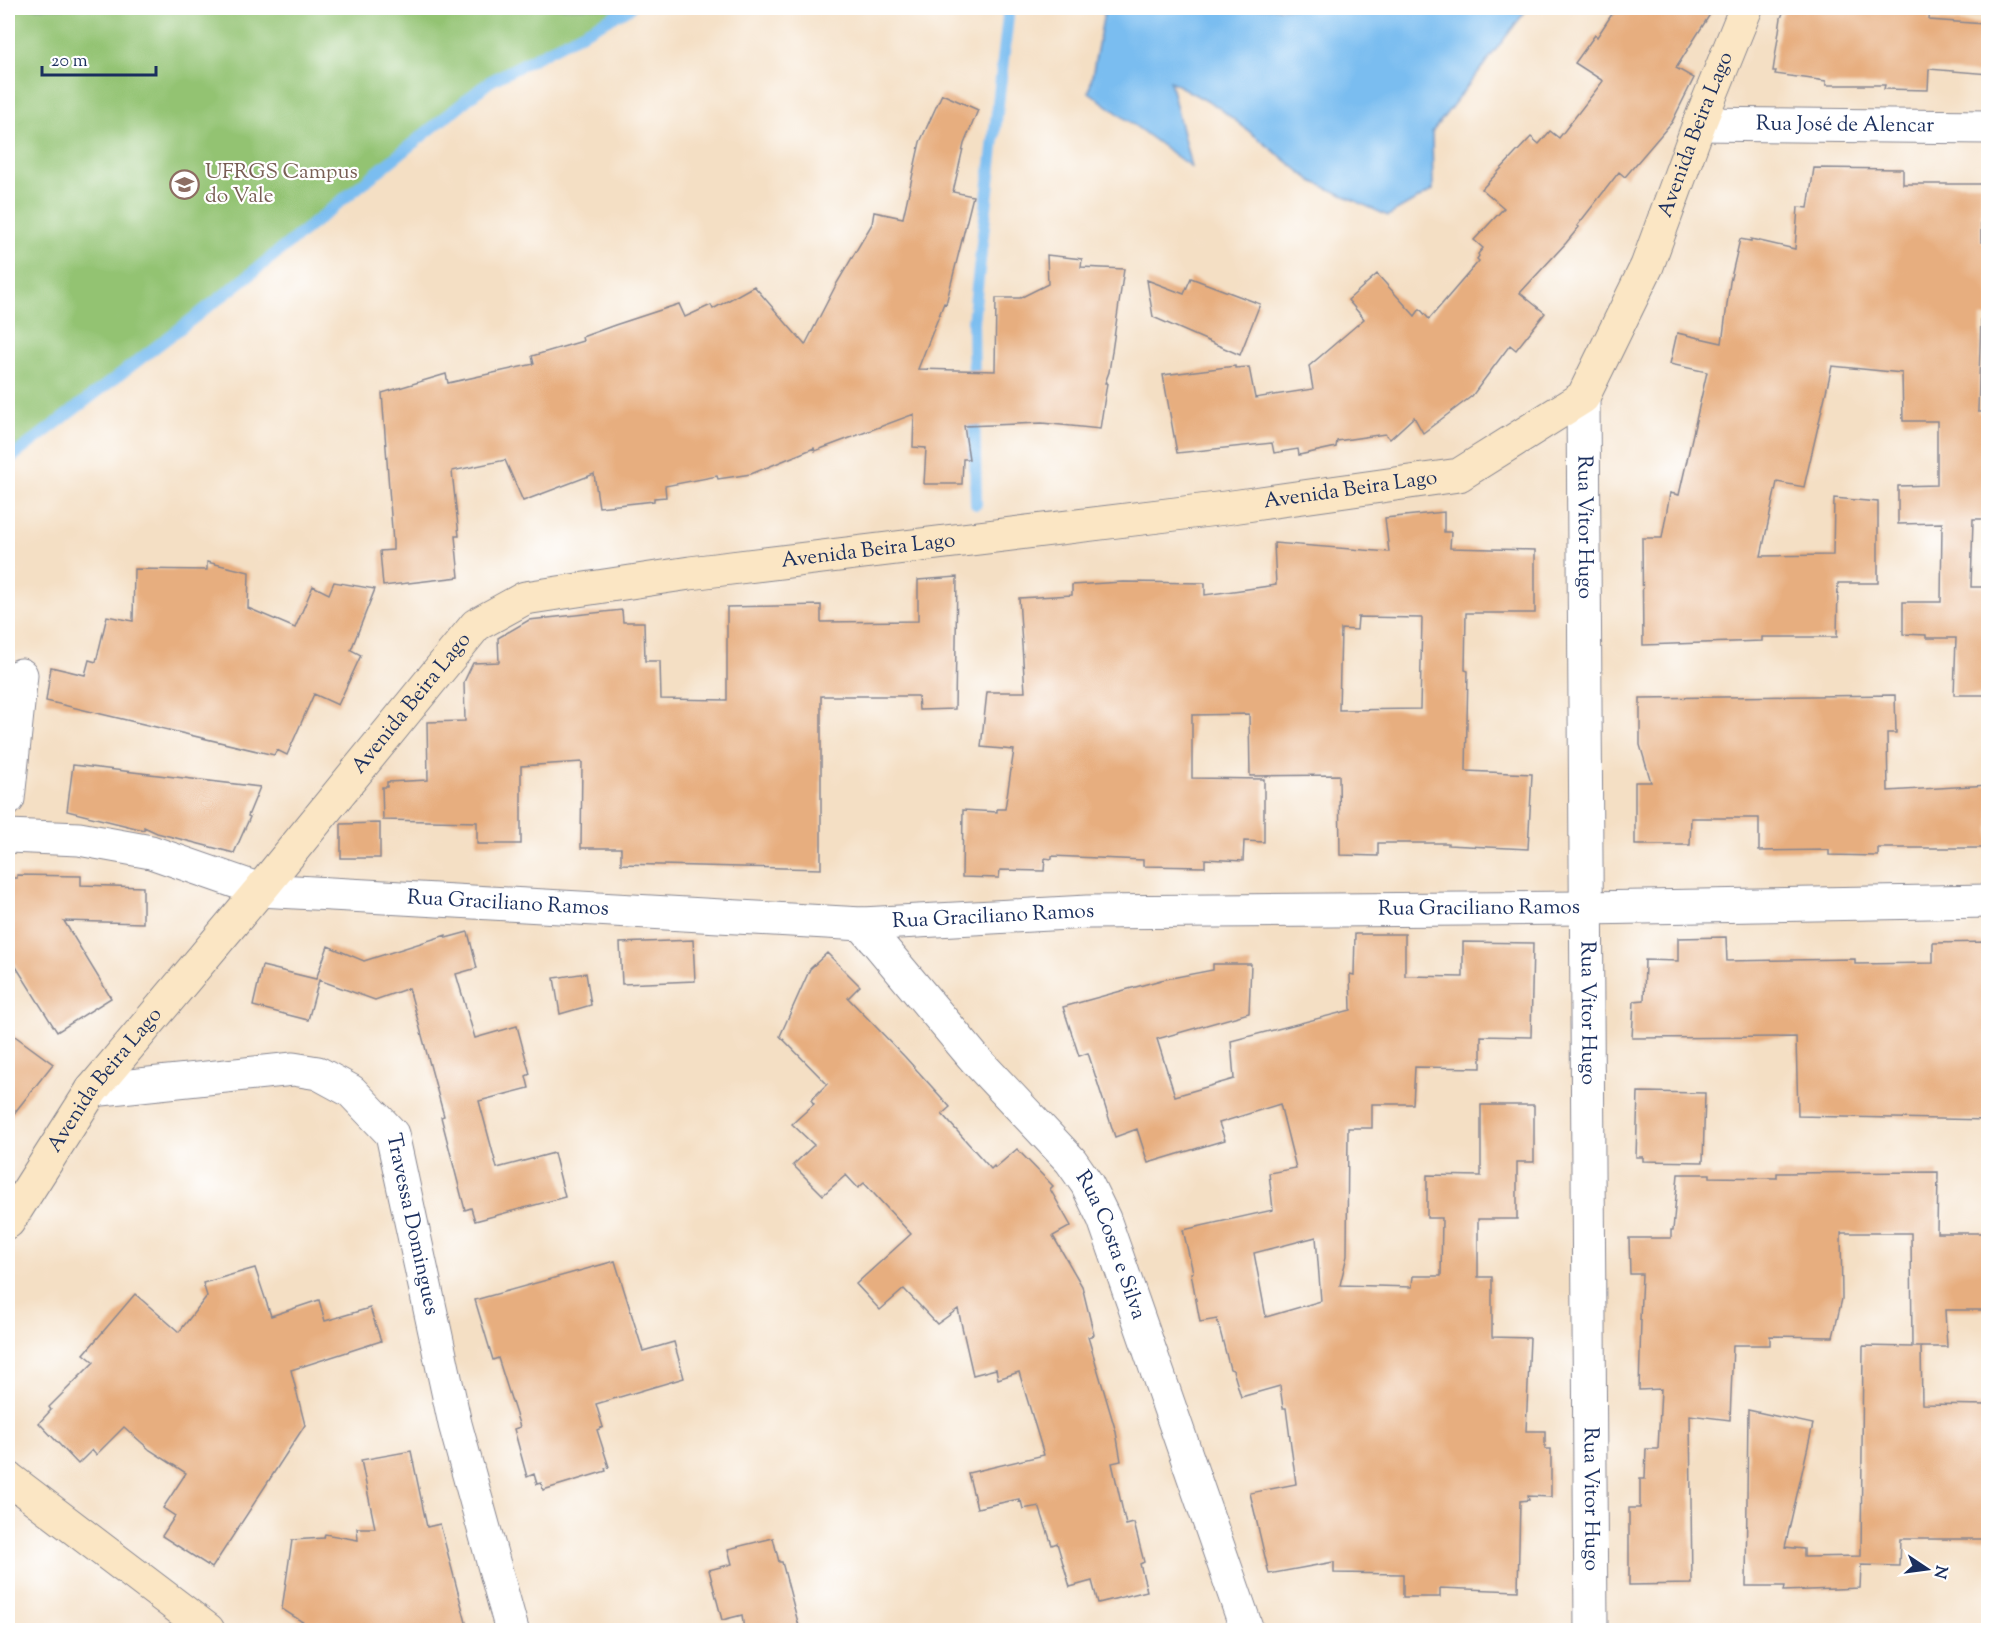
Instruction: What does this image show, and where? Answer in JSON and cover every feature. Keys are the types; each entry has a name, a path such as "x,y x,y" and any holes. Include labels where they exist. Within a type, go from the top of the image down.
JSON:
{"main road":[{"name":"Avenida Beira Lago","path":"8,1222 92,1090 260,890 476,625 525,598 690,573 1226,508 1460,475 1583,397 1647,266 1699,124 1746,8"},
{"path":"8,1478 208,1630"}],"street":[{"name":"Rua José de Alencar","path":"1699,124 1989,127"},
{"name":"Rua Vitor Hugo","path":"1583,397 1591,1630"},
{"path":"8,799 21,675"},
{"name":"Rua Graciliano Ramos","path":"8,836 79,839 151,852 260,890 862,924 1088,912 1586,908 1989,901"},
{"name":"Rua Costa e Silva","path":"862,924 974,1058 1071,1161 1087,1184 1104,1218 1247,1630"},
{"name":"Travessa Domingues","path":"92,1090 293,1069 318,1073 351,1091 392,1134 455,1424 512,1630"}],"green space":[{"name":"UFRGS Campus do Vale","path":"8,8 630,8 489,82 233,288 8,460"}],"water":[{"path":"1105,8 1528,8 1432,132 1433,190 1388,216 1312,181 1218,107 1170,81 1191,167 1089,92"}],"building":[{"path":"1616,8 1714,8 1676,68 1694,78 1672,122 1625,177 1619,172 1566,243 1520,293 1545,313 1516,350 1510,345 1472,396 1423,433 1414,417 1390,439 1385,434 1337,441 1336,447 1299,455 1298,449 1274,453 1272,443 1177,453 1163,375 1235,366 1235,368 1249,367 1255,398 1313,389 1309,366 1364,319 1348,300 1377,274 1415,316 1420,309 1429,319 1479,261 1478,254 1483,248 1474,240 1504,208 1482,189 1531,137 1539,144 1550,131 1559,138 1603,81 1575,63 1595,35 1597,37"},
{"path":"1785,8 1930,8 1929,20 1985,24 1985,30 1989,31 1989,74 1929,69 1928,90 1884,89 1885,85 1826,85 1826,81 1775,74 1776,71 1773,71 1781,18"},
{"path":"942,94 978,110 964,144 953,192 973,196 946,304 944,303 918,369 995,371 996,298 1020,298 1048,284 1047,255 1082,259 1081,267 1124,269 1109,372 1105,383 1107,383 1100,429 1042,423 964,426 969,459 963,459 962,484 924,484 926,448 913,447 914,414 815,451 814,448 751,474 718,479 717,476 665,486 666,497 654,498 654,501 599,507 594,474 523,501 505,460 452,471 459,536 455,536 459,577 383,586 380,551 393,550 393,543 382,393 446,374 448,383 534,364 532,356 583,341 582,337 615,325 679,304 685,317 711,305 713,309 754,286 805,345 837,283 872,224 874,212 903,218 920,142"},
{"path":"1814,168 1903,169 1903,184 1981,184 1981,242 1989,242 1989,317 1981,317 1978,412 1989,412 1989,519 1973,519 1971,587 1989,587 1989,695 1954,695 1956,638 1926,638 1926,635 1903,634 1903,602 1941,602 1942,523 1898,524 1898,486 1937,485 1937,421 1903,421 1902,373 1832,366 1804,487 1777,482 1761,556 1833,555 1834,498 1878,502 1878,583 1838,583 1837,637 1762,637 1762,641 1643,645 1642,538 1662,538 1670,493 1679,495 1707,372 1670,364 1677,333 1722,343 1730,282 1740,239 1751,241 1751,239 1795,249 1798,207 1808,208"},
{"path":"1191,278 1260,304 1240,355 1153,317 1147,280 1184,294"},
{"path":"1444,512 1444,532 1451,532 1450,548 1535,550 1535,613 1466,613 1465,670 1468,671 1466,771 1532,774 1528,849 1448,845 1448,843 1378,843 1378,856 1340,855 1339,775 1250,776 1249,714 1192,715 1192,778 1264,779 1264,842 1244,841 1243,861 1205,859 1205,867 1143,866 1143,860 1052,856 1052,859 1045,858 1044,871 1000,870 999,878 962,877 963,810 997,812 997,809 1005,809 1014,750 981,747 987,692 1025,692 1019,598 1072,595 1072,585 1123,582 1205,583 1205,595 1276,585 1274,543 1389,552 1385,518","holes":["1358,617 1422,618 1420,709 1339,710 1341,629 1357,630"]},
{"path":"207,562 249,572 248,608 295,628 313,586 329,594 334,582 375,589 351,650 361,655 338,705 314,694 287,755 277,750 274,755 46,701 51,667 85,675 89,660 96,662 107,616 133,621 134,569 207,570"},
{"path":"957,577 955,709 919,710 918,696 821,696 821,869 621,864 621,848 581,848 582,762 521,766 521,844 477,844 477,822 383,820 382,787 387,787 387,782 428,780 427,722 465,721 464,682 473,663 499,662 498,638 529,620 622,610 623,622 644,622 645,661 660,661 661,699 727,700 727,607 821,605 821,622 918,621 918,580"},
{"path":"1895,695 1896,733 1887,733 1888,791 1989,785 1989,848 1878,848 1878,856 1829,855 1829,850 1759,851 1759,818 1691,818 1690,845 1635,845 1635,782 1651,782 1640,745 1640,698"},
{"path":"73,765 260,787 234,853 157,833 144,827 144,830 67,811"},
{"path":"380,823 380,858 341,858 341,824"},
{"path":"17,875 81,876 81,885 143,887 143,923 64,921 111,998 57,1032 8,954 8,878 17,878"},
{"path":"468,932 477,968 456,974 475,1038 517,1026 530,1074 526,1076 529,1088 479,1101 497,1168 554,1153 565,1197 475,1221 471,1208 465,1210 441,1117 444,1116 409,988 375,1000 319,980 308,1020 253,1006 262,966 316,979 328,946 364,961 446,935 446,938"},
{"path":"1355,934 1405,934 1405,976 1463,977 1463,942 1533,943 1531,1037 1481,1036 1481,1068 1415,1067 1413,1104 1372,1104 1372,1128 1348,1128 1347,1256 1340,1285 1412,1287 1413,1276 1441,1276 1442,1218 1427,1218 1427,1175 1481,1176 1481,1105 1534,1105 1534,1162 1517,1162 1517,1219 1478,1219 1478,1277 1492,1277 1492,1337 1530,1338 1526,1431 1545,1431 1545,1449 1551,1449 1551,1497 1528,1496 1529,1500 1520,1501 1518,1591 1440,1588 1440,1597 1403,1597 1403,1574 1334,1573 1334,1562 1269,1574 1250,1493 1296,1484 1286,1408 1283,1408 1280,1386 1241,1397 1233,1370 1230,1369 1217,1319 1200,1322 1191,1273 1193,1272 1183,1230 1273,1210 1269,1173 1296,1168 1280,1104 1219,1123 1225,1140 1148,1163 1137,1129 1115,1137 1088,1053 1079,1056 1063,1007 1161,980 1213,970 1213,964 1251,964 1249,1013 1157,1039 1175,1096 1234,1079 1231,1041 1351,1010 1350,974 1354,975","holes":["1316,1237 1321,1301 1266,1317 1254,1253"]},
{"path":"1726,937 1727,961 1855,959 1855,964 1933,963 1933,943 1989,942 1989,1120 1798,1116 1796,1037 1632,1038 1634,1001 1644,1000 1645,960 1678,961 1678,938"},
{"path":"693,940 695,981 622,984 620,943"},
{"path":"827,953 860,986 848,998 950,1107 942,1114 991,1169 1017,1149 1053,1186 1050,1189 1071,1226 1053,1236 1082,1286 1094,1335 1088,1337 1116,1432 1121,1461 1112,1463 1126,1525 1134,1523 1144,1562 1140,1564 1147,1591 1098,1603 1092,1581 1070,1587 1057,1543 1052,1545 1039,1506 1023,1509 1019,1499 977,1508 968,1473 1044,1455 1019,1372 998,1379 996,1369 973,1375 958,1309 937,1324 904,1289 880,1310 856,1284 911,1234 864,1183 858,1188 846,1175 823,1195 793,1165 814,1145 792,1124 814,1104 811,1100 827,1084 780,1036 810,969"},
{"path":"586,973 591,1005 560,1014 554,978"},
{"path":"8,1031 53,1064 8,1121"},
{"path":"1638,1092 1705,1093 1703,1162 1643,1161 1643,1157 1636,1157"},
{"path":"1938,1172 1937,1233 1989,1233 1989,1310 1945,1310 1947,1347 1921,1347 1922,1404 1989,1405 1989,1539 1900,1539 1899,1566 1861,1565 1860,1588 1784,1591 1785,1586 1746,1586 1748,1410 1813,1424 1785,1547 1804,1549 1804,1557 1861,1556 1863,1346 1912,1347 1911,1233 1841,1233 1842,1299 1833,1337 1770,1336 1770,1345 1733,1345 1730,1420 1690,1415 1692,1584 1629,1585 1629,1508 1640,1508 1640,1479 1645,1479 1646,1449 1658,1449 1661,1389 1639,1390 1642,1274 1630,1274 1629,1238 1671,1238 1678,1174 1777,1178 1777,1173"},
{"path":"615,1261 643,1351 674,1342 684,1378 596,1404 603,1427 597,1430 609,1467 605,1468 606,1471 543,1490 541,1483 537,1484 534,1474 527,1477 514,1429 520,1427 498,1358 493,1360 475,1300"},
{"path":"255,1268 271,1316 319,1300 325,1321 370,1308 381,1341 291,1370 305,1425 212,1568 162,1536 175,1516 163,1508 186,1473 150,1450 124,1427 96,1455 92,1450 78,1464 39,1423 51,1410 49,1407 94,1362 84,1354 135,1294 179,1332 207,1296 203,1283"},
{"path":"411,1451 427,1527 440,1524 468,1630 315,1630 282,1609 292,1540 324,1538 325,1534 358,1540 357,1528 375,1528 361,1460"},
{"path":"773,1538 779,1562 782,1562 800,1630 744,1630 742,1615 722,1620 709,1570 732,1564 728,1549"}],"waterway":[{"path":"8,460 233,288 489,82 630,8"},
{"path":"974,386 973,322 1009,8"},
{"path":"974,409 976,504"}],"place":[{"name":"UFRGS Campus do Vale","path":"184,185"}]}
